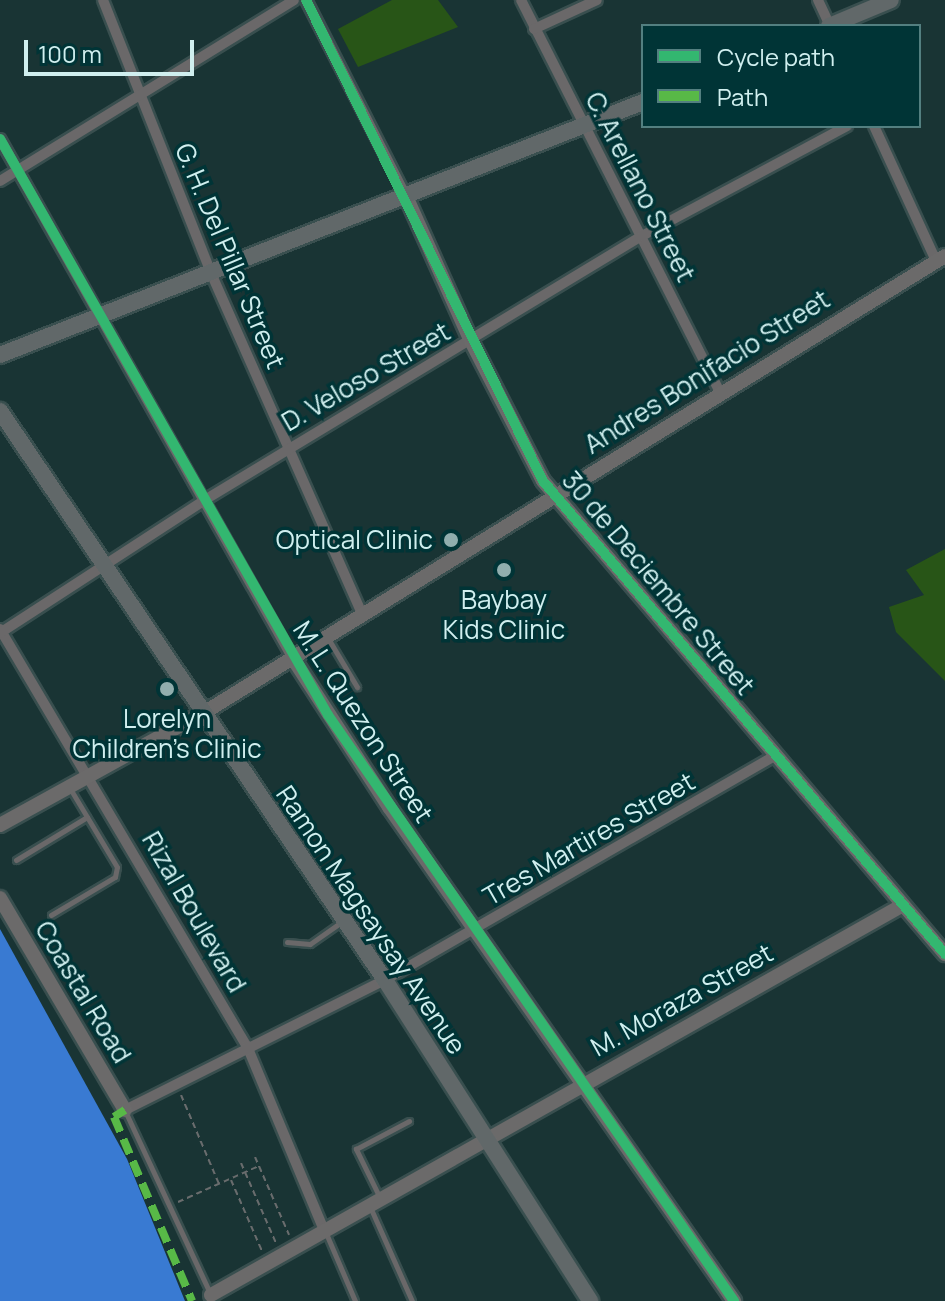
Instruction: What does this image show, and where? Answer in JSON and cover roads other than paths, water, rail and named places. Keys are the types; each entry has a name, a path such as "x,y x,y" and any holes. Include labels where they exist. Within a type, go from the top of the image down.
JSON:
{"main road":[{"path":"834,24 891,0"},
{"path":"0,355 641,103"},
{"name":"Ramon Magsaysay Avenue","path":"0,411 205,712 342,922 385,980 590,1301"}],"street":[{"name":"G. H. Del Pillar Street","path":"103,0 211,273 362,614"},
{"path":"0,181 139,92 294,0"},
{"path":"306,0 406,196"},
{"name":"C. Arellano Street","path":"521,0 720,393"},
{"path":"534,29 597,0"},
{"path":"818,0 828,24"},
{"name":"D. Veloso Street","path":"1,631 287,449 640,237 843,128"},
{"path":"875,128 940,258"},
{"name":"M. L. Quezon Street","path":"0,139 292,657 582,1084 734,1301"},
{"name":"30 de Deciembre Street","path":"406,196 471,341 554,493 945,954"},
{"name":"Andres Bonifacio Street","path":"0,825 68,786 91,779 205,712 362,614 475,549 554,493 940,258"},
{"name":"Rizal Boulevard","path":"1,631 247,1046 324,1230"},
{"name":"Tres Martires Street","path":"125,1110 247,1046 385,980 774,756"},
{"name":"Coastal Road","path":"0,898 125,1110"},
{"name":"M. Moraza Street","path":"212,1298 485,1138 903,905"}],"lane":[{"path":"326,636 357,687"},
{"path":"51,915 115,877 117,867 68,786"},
{"path":"16,860 87,817"},
{"path":"287,942 310,944 342,922"},
{"path":"125,1110 212,1298"},
{"path":"409,1121 356,1149 412,1301"},
{"path":"324,1230 355,1301"}],"water":[{"path":"0,929 127,1159 185,1301 0,1301"}],"place":[{"name":"Optical Clinic","path":"451,540"},
{"name":"Baybay Kids Clinic","path":"504,570"},
{"name":"Lorelyn Children's Clinic","path":"167,689"}]}
